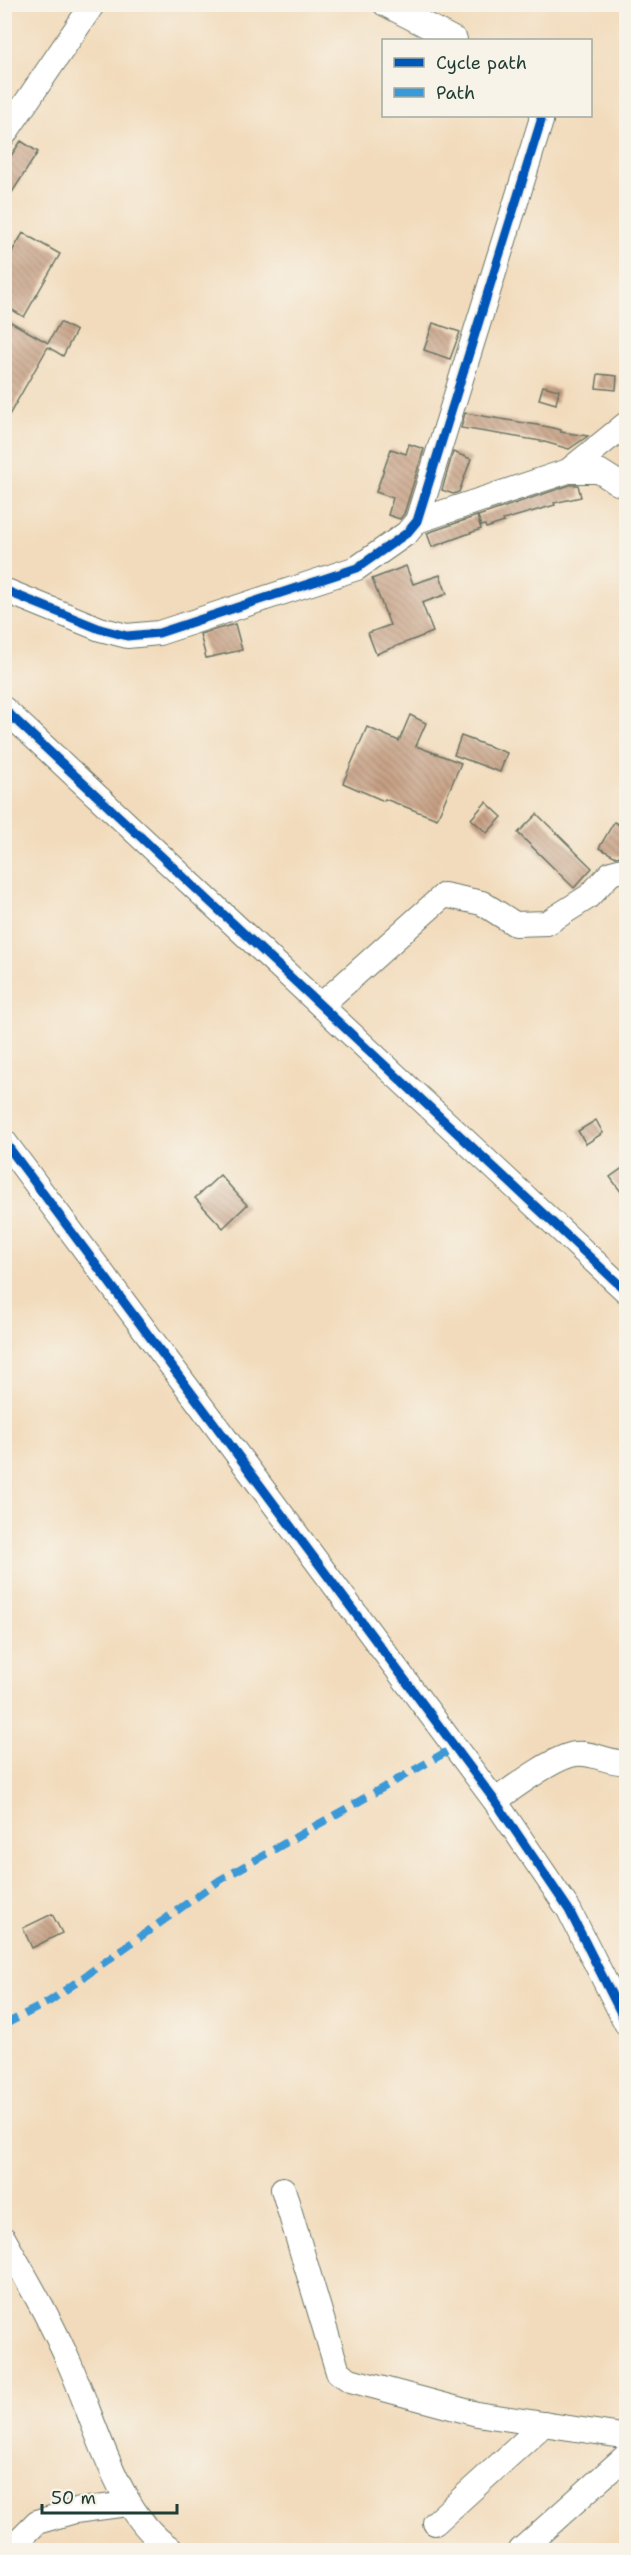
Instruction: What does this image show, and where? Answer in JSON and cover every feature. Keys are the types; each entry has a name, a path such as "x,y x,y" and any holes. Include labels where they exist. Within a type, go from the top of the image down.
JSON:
{"street":[{"path":"4,135 93,4"},
{"path":"385,4 452,39"},
{"path":"4,590 100,629 127,636 159,633 357,568 407,533 417,520 541,117"},
{"path":"568,471 627,424"},
{"path":"417,520 568,471 599,471 618,483 627,481"},
{"path":"4,709 627,1291"},
{"path":"321,1005 444,896 482,903 514,924 547,923 588,897 610,873 627,869"},
{"path":"4,1142 495,1801 569,1910 627,2023"},
{"path":"495,1801 533,1773 574,1754 597,1755 619,1763 627,1762"},
{"path":"283,2189 338,2372 350,2380 477,2414 627,2435"},
{"path":"4,2239 70,2363 127,2504 163,2545 173,2550"},
{"path":"435,2523 544,2424"},
{"path":"521,2550 627,2456"},
{"path":"11,2550 37,2522 75,2511 127,2504"}],"building":[{"path":"21,141 38,152 4,205 4,166"},
{"path":"23,233 60,254 24,317 4,305 4,265"},
{"path":"9,321 48,343 60,322 76,331 63,356 48,347 4,424 4,330"},
{"path":"433,323 460,332 450,359 424,350"},
{"path":"598,374 617,376 616,390 596,388"},
{"path":"543,386 559,390 556,404 539,399"},
{"path":"465,413 588,436 569,449 541,441 461,428"},
{"path":"409,444 424,449 404,514 400,519 388,515 393,498 376,492 391,449 406,454"},
{"path":"453,452 471,459 459,492 453,494 442,490"},
{"path":"570,485 578,485 581,497 554,503 555,505 503,520 504,522 486,528 485,525 481,526 478,516"},
{"path":"477,516 481,529 432,547 427,533"},
{"path":"406,566 413,584 440,575 447,594 422,603 433,632 376,654 368,633 390,625 372,579"},
{"path":"235,624 242,650 206,658 200,634"},
{"path":"410,715 426,723 416,746 461,763 437,819 385,799 384,801 343,783 367,727 399,741"},
{"path":"461,736 507,753 500,772 454,755"},
{"path":"486,802 502,817 487,833 471,819"},
{"path":"537,814 592,868 574,888 518,833"},
{"path":"614,822 627,829 627,845 621,856 616,857 599,848"},
{"path":"596,1120 603,1133 586,1144 578,1131"},
{"path":"627,1165 627,1200 610,1177"},
{"path":"220,1175 247,1205 223,1228 195,1198"},
{"path":"52,1914 62,1933 32,1948 23,1928"}],"marked path":[{"path":"4,2025 50,2001 220,1880 455,1747"}],"cycle path":[{"path":"4,590 100,629 127,636 159,633 357,568 407,533 417,521 541,117"},
{"path":"4,709 626,1291"},
{"path":"4,1141 495,1801 569,1910 626,2023"}]}
